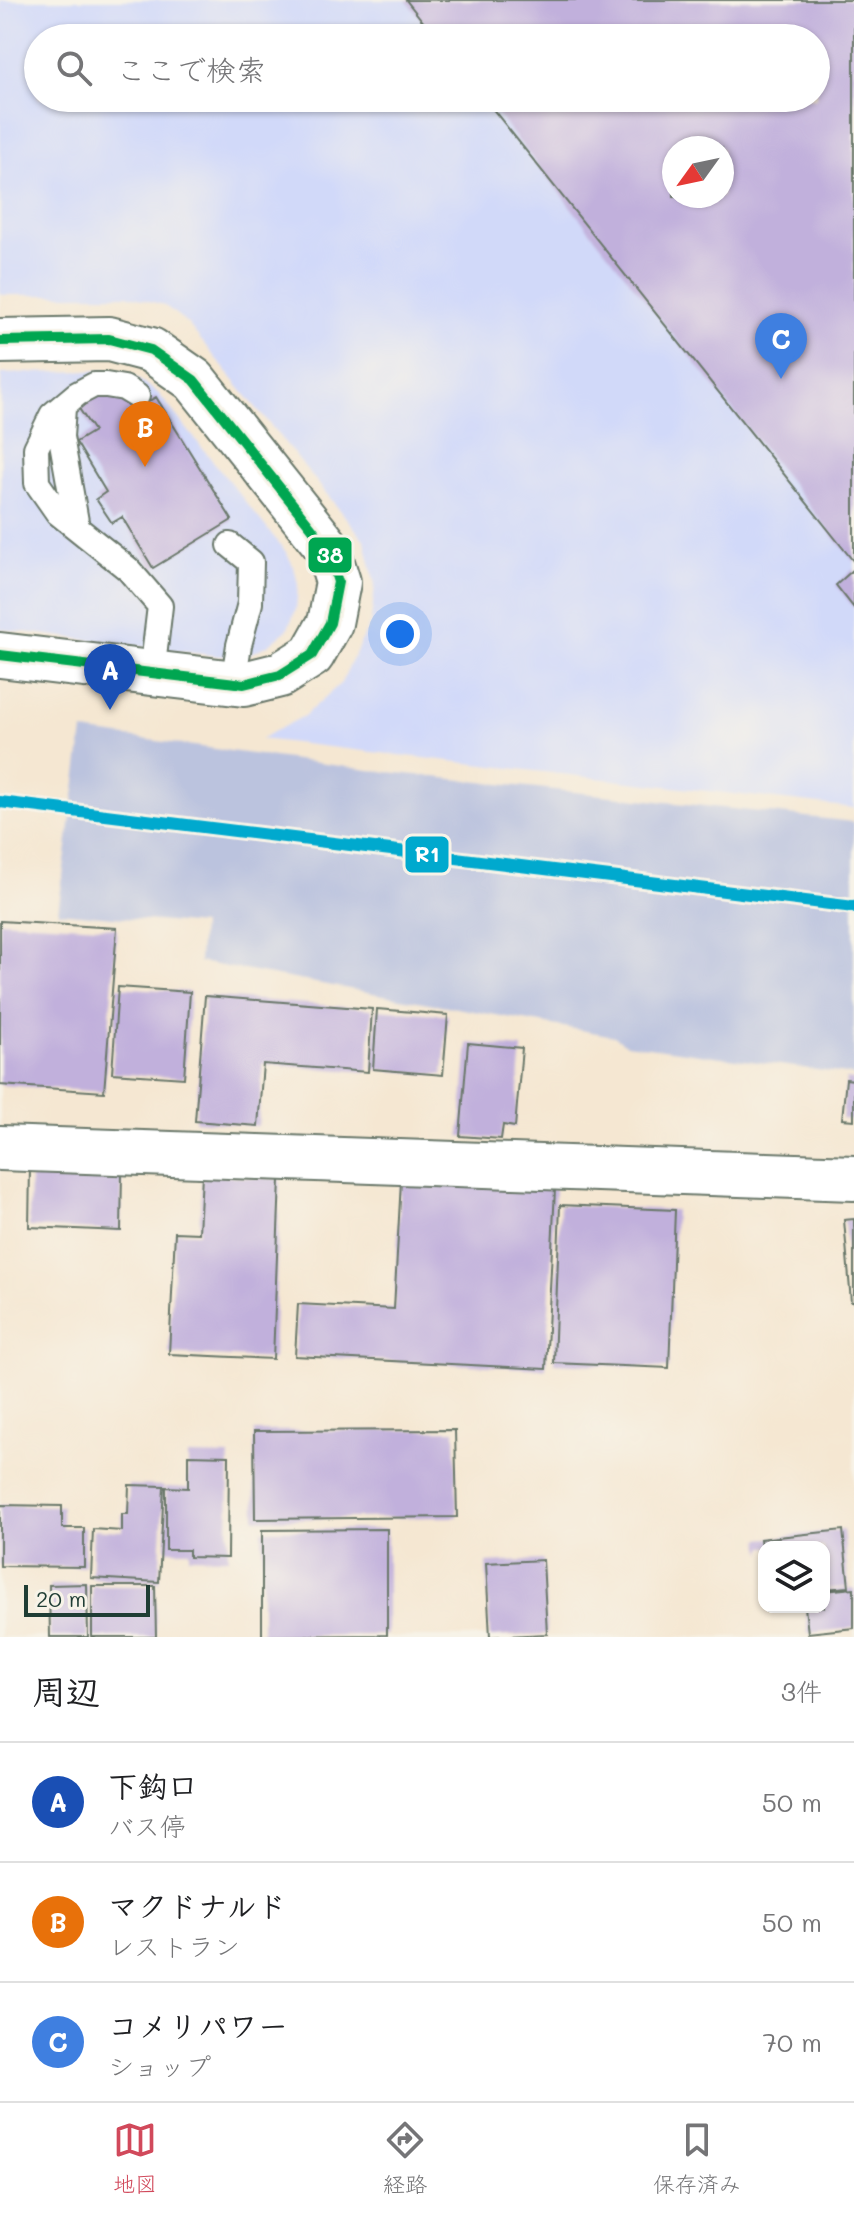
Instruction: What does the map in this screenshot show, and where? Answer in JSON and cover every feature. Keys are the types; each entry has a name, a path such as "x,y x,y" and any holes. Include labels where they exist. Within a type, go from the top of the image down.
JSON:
{"street":[{"path":"0,341 109,339 151,350 194,380 327,547 338,582 330,623 312,655 280,675 244,684 0,655"},
{"path":"0,1148 854,1178"}],"lane":[{"path":"137,396 124,388 94,385 77,394 52,415 36,448 37,483 58,513 128,569 160,606 152,674"},
{"path":"230,545 251,562 250,603 233,683"}],"shaded area":[{"path":"0,0 854,0 854,808 260,739 304,716 341,683 371,621 375,585 365,541 187,323 164,305 127,295 3,295 0,292"},
{"path":"114,370 132,375 158,393 286,552 298,585 296,610 287,630 268,645 247,655 218,656 0,629 1,374"},
{"path":"83,731 369,770 854,822 854,1075 626,1044 614,1036 199,962 201,925 58,912"}],"building":[{"path":"406,0 854,0 854,562 495,112 830,112 830,24 425,24"},
{"path":"100,394 139,407 156,397 232,520 153,568 122,517 112,523 96,499 106,492 76,442 94,431 78,407"},
{"path":"854,569 854,608 836,585"},
{"path":"0,921 117,928 104,1092 0,1085"},
{"path":"118,987 190,992 184,1078 112,1073"},
{"path":"205,996 372,1009 368,1072 263,1064 258,1126 195,1121"},
{"path":"377,1009 448,1015 443,1075 373,1069"},
{"path":"468,1043 522,1048 515,1127 503,1125 501,1139 460,1136"},
{"path":"846,1079 854,1080 854,1120 842,1119"},
{"path":"30,1167 122,1171 121,1231 29,1227"},
{"path":"202,1175 280,1179 273,1359 169,1354 175,1232 199,1233"},
{"path":"401,1181 555,1189 546,1369 295,1356 298,1304 394,1309"},
{"path":"560,1205 675,1210 669,1368 554,1363"},
{"path":"854,1219 854,1302 851,1302 844,1220"},
{"path":"455,1430 457,1517 255,1519 254,1431"},
{"path":"188,1455 229,1456 228,1558 189,1557 189,1550 166,1550 166,1487 188,1488"},
{"path":"129,1485 164,1486 159,1582 91,1578 93,1529 122,1531 122,1514 128,1514"},
{"path":"0,1505 62,1506 62,1528 84,1528 84,1567 0,1566"},
{"path":"387,1529 387,1635 262,1636 262,1530"},
{"path":"843,1530 849,1587 830,1589 830,1541 760,1539"},
{"path":"543,1560 547,1634 490,1637 486,1563"},
{"path":"87,1584 88,1637 50,1637 49,1585"},
{"path":"92,1586 155,1586 156,1637 92,1637"},
{"path":"854,1588 854,1628 808,1633 806,1613 830,1613 830,1590"}],"transit line":[{"name":"38","path":"0,341 109,339 151,350 194,380 327,547 338,582 330,623 312,655 280,675 244,684 0,655"},
{"name":"R1","path":"0,802 854,907"}],"place":[{"name":"コメリパワー","path":"781,379"},
{"name":"マクドナルド","path":"145,467"},
{"name":"下鈎口","path":"110,710"}]}
